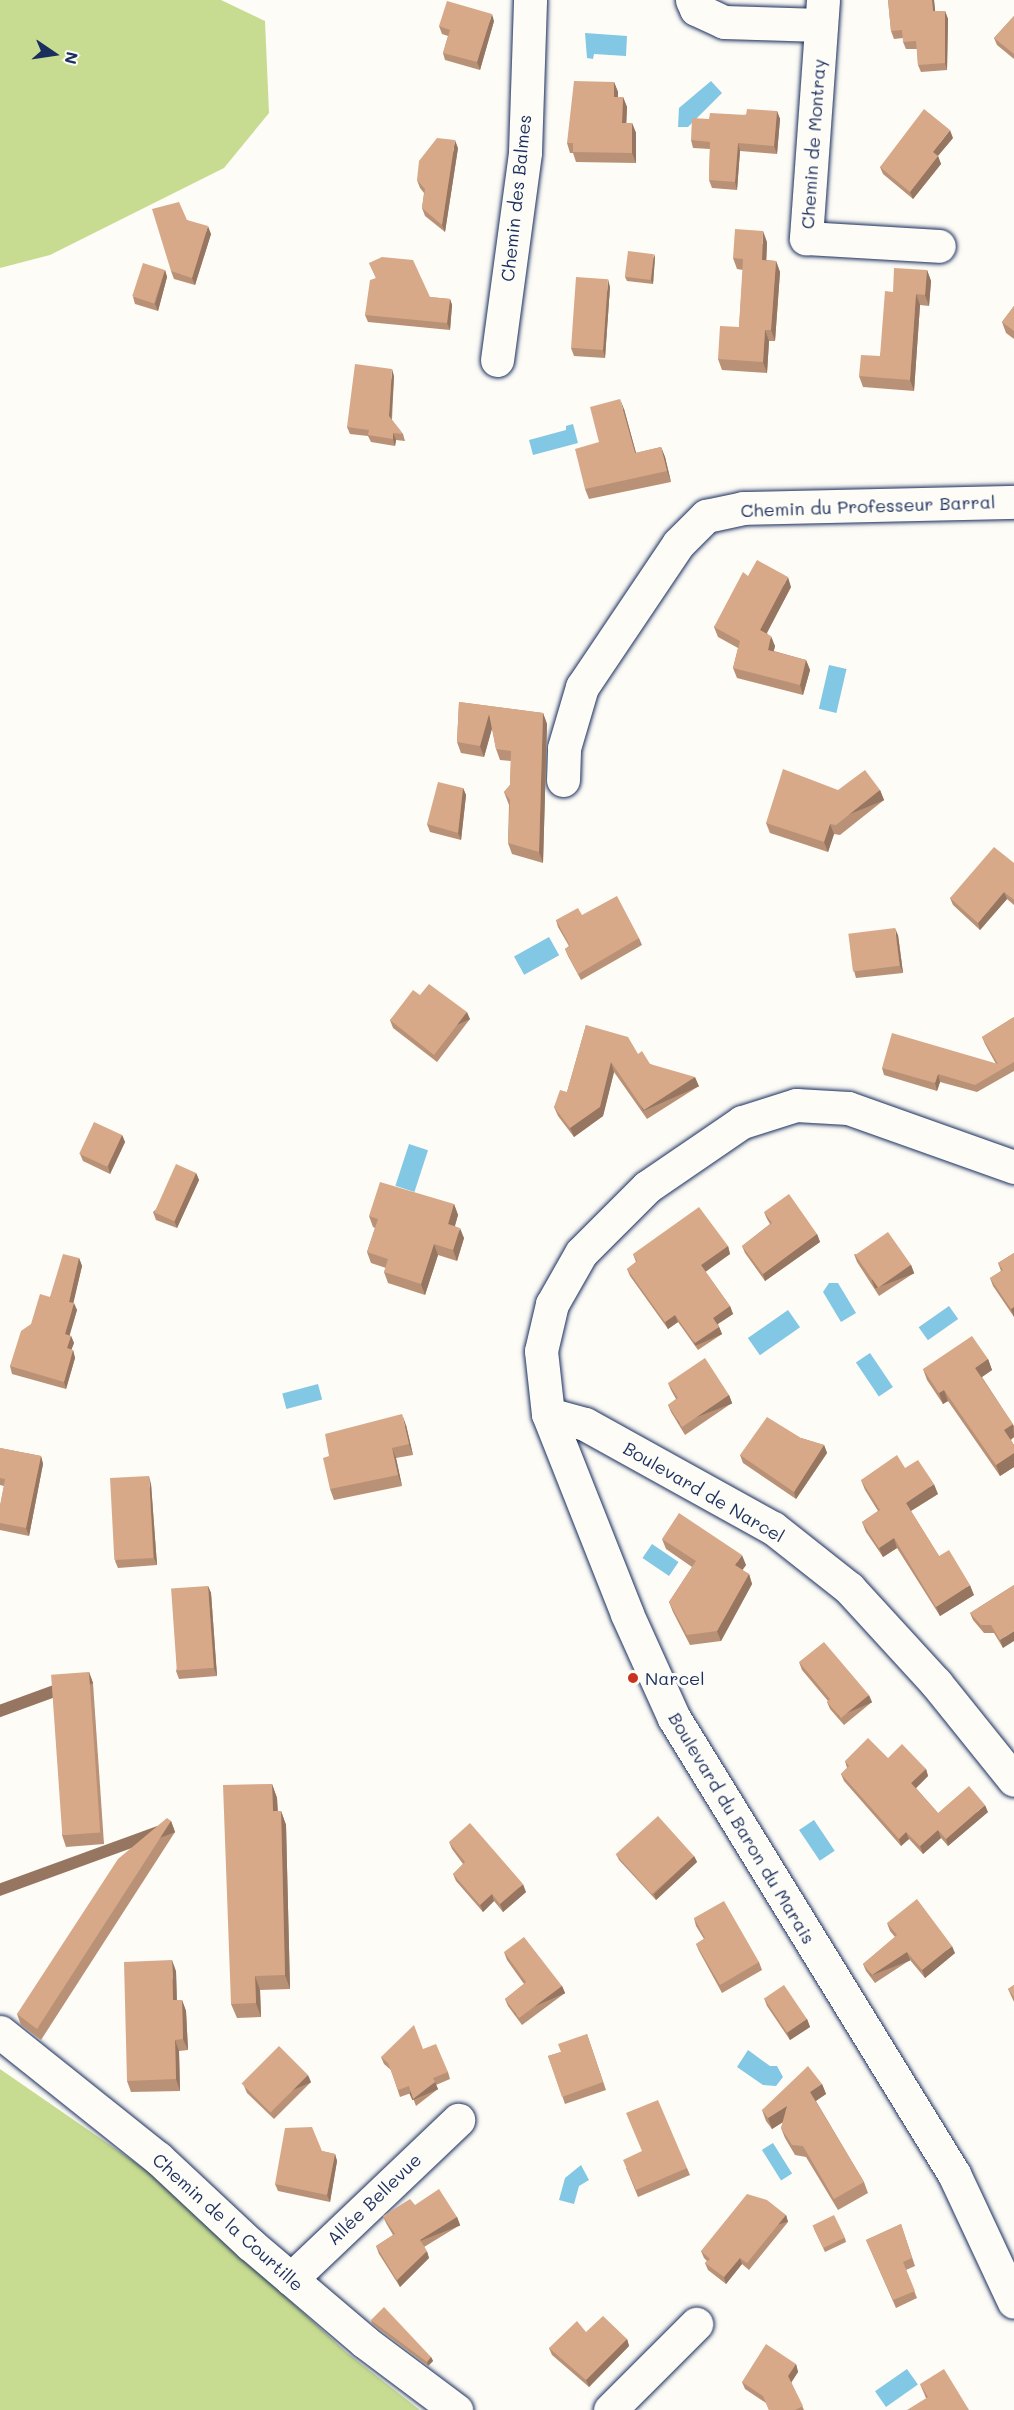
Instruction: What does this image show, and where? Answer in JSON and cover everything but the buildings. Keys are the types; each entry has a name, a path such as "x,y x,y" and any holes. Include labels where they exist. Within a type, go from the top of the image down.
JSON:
{"street":[{"name":"Chemin des Balmes","path":"497,360 525,152 530,0"},
{"name":"Chemin de Montray","path":"692,0 696,9 724,22 822,13 806,238 939,246"},
{"name":"Chemin du Professeur Barral","path":"563,780 564,748 582,687 678,544 706,516 743,508 1014,502"},
{"name":"Boulevard du Baron du Marais","path":"1014,1167 848,1108 796,1105 742,1122 647,1187 581,1253 552,1305 541,1351 548,1414 627,1614 674,1718 954,2174 1014,2302"},
{"name":"Boulevard de Narcel","path":"548,1414 585,1424 773,1528 849,1588 936,1683 1014,1780"},
{"name":"Chemin de la Courtille","path":"0,2032 158,2158 291,2279 365,2342 456,2410"},
{"name":"Allée Bellevue","path":"291,2279 458,2120"},
{"path":"610,2410 696,2324"}],"green space":[{"path":"0,0 221,0 265,21 269,113 224,168 50,255 0,268"},
{"path":"0,2069 152,2174 346,2352 420,2410 0,2410"}],"water":[{"path":"585,33 627,36 626,56 594,54 593,59 587,58"},
{"path":"711,81 722,93 688,127 678,127 679,108"},
{"path":"573,424 578,443 533,455 529,440 566,430 566,426"},
{"path":"829,665 847,669 836,713 819,709"},
{"path":"549,937 559,955 524,975 514,956"},
{"path":"409,1144 428,1150 414,1192 395,1186"},
{"path":"829,1283 838,1283 856,1313 841,1322 823,1292"},
{"path":"949,1306 958,1319 928,1340 919,1327"},
{"path":"788,1310 800,1327 760,1355 748,1338"},
{"path":"870,1353 893,1387 879,1396 856,1363"},
{"path":"318,1384 322,1399 286,1409 282,1394"},
{"path":"652,1544 679,1562 669,1576 642,1558"},
{"path":"814,1820 835,1851 820,1861 799,1830"},
{"path":"748,2050 770,2066 777,2066 783,2077 776,2086 763,2085 737,2067"},
{"path":"773,2143 792,2174 781,2180 762,2150"},
{"path":"581,2165 589,2180 579,2186 574,2204 559,2200 565,2178"},
{"path":"907,2369 918,2385 886,2407 875,2391"}],"place":[{"name":"Narcel","path":"633,1678"}]}
